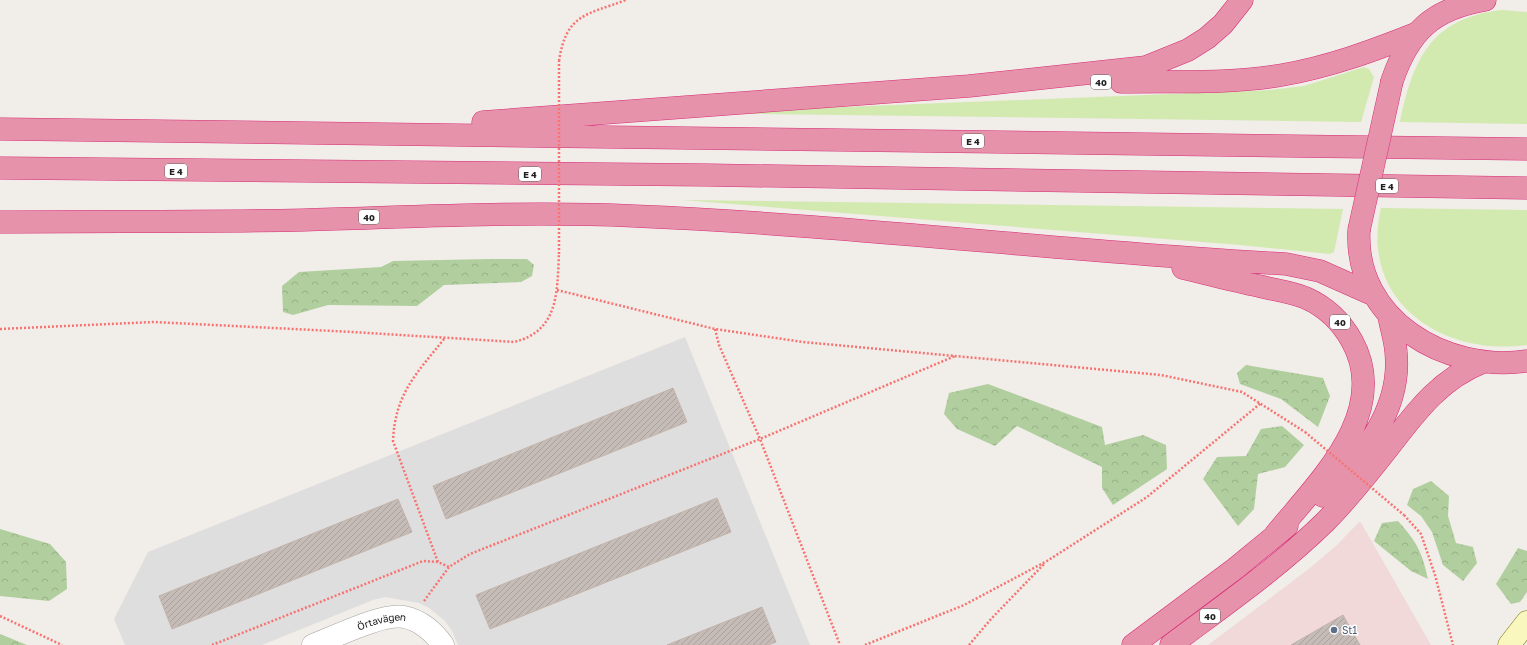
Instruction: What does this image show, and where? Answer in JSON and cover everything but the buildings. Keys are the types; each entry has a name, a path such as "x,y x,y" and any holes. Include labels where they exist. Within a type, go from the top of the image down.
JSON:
{"highway":[{"path":"969,86 1146,67 1188,50 1207,38 1223,24 1242,0"},
{"name":"40","path":"341,133 969,86 1233,79 1281,75 1355,58 1415,34 1434,18 1460,5 1485,0"},
{"path":"1415,34 1401,58 1392,80 1359,230 1360,256 1363,271 1374,295 1389,316 1417,338 1449,353 1483,362"},
{"name":"E 4","path":"0,129 1527,149"},
{"name":"E 4","path":"0,168 716,175 1527,188"},
{"name":"40","path":"0,222 116,223 291,220 478,214 632,216 739,222 1107,251 1305,298 1330,313 1349,335 1359,357 1363,379 1361,402 1356,423 1346,444 1333,464 1275,535 1236,568 1133,645"},
{"path":"1107,251 1286,264 1309,268 1332,276 1374,295"},
{"path":"1275,535 1321,498 1341,478 1367,446 1382,422 1391,400 1396,378 1396,353 1389,316"},
{"name":"40","path":"1171,645 1294,550 1325,521 1353,491 1412,415 1436,390 1455,376 1483,362 1524,364"}],"street":[{"path":"1434,18 1449,0"},
{"name":"Örtavägen","path":"313,645 387,617 404,617 413,621 436,635 443,645"},
{"path":"1509,645 1527,622"}],"path":[{"path":"0,329 154,322 501,342 524,339 543,326 554,307 557,290 559,254 559,61 564,36 583,16 626,0"},
{"path":"557,290 715,329 803,342 1162,375 1242,392 1305,432 1404,515 1420,534 1435,575 1453,645"},
{"path":"715,329 719,345 760,439 840,645"},
{"path":"438,562 393,442 394,422 399,404 409,382 445,338"},
{"path":"413,621 437,582 449,567 470,554 760,439 956,356"},
{"path":"865,645 964,605 1047,561 1147,497 1261,403"},
{"path":"212,645 423,561 438,562 449,567"},
{"path":"969,645 991,619 1047,561"},
{"path":"0,616 62,645"}],"shaded area":[{"path":"685,337 810,645 458,645 452,631 445,621 429,608 419,603 385,597 373,600 262,645 125,645 114,619 148,552"},
{"path":"1360,521 1431,645 1208,645 1310,568 1337,545"}],"green space":[{"path":"1502,10 1527,12 1527,124 1400,122 1411,79 1419,61 1429,45 1442,32 1458,22 1478,15"},
{"path":"1364,67 1369,69 1374,77 1361,122 696,113 1270,90 1304,86"},
{"path":"682,200 1343,209 1334,252 1330,254 1240,245"},
{"path":"1381,208 1527,210 1527,345 1495,346 1465,342 1438,331 1414,316 1395,295 1383,270 1377,241"},
{"path":"527,259 534,265 532,276 521,282 444,285 417,306 328,305 293,315 283,312 282,286 299,272 381,267 393,261"},
{"path":"1246,365 1323,378 1330,396 1318,427 1281,399 1240,384 1237,373"},
{"path":"988,384 1102,427 1105,445 1143,435 1166,445 1167,469 1113,505 1102,488 1102,467 1017,426 995,446 957,429 944,414 949,393"},
{"path":"1282,426 1304,445 1285,467 1258,474 1254,509 1238,526 1203,479 1217,457 1246,456 1261,429"},
{"path":"1431,481 1449,496 1448,516 1456,543 1473,547 1477,563 1463,581 1443,565 1432,532 1421,516 1407,505 1413,489"},
{"path":"1398,521 1410,535 1418,548 1428,579 1411,571 1374,541 1382,523"},
{"path":"0,529 50,544 66,562 67,589 49,601 0,596"},
{"path":"1518,548 1527,551 1527,592 1520,602 1511,604 1496,584"},
{"path":"0,634 27,645 0,645"}],"place":[{"name":"St1","path":"1334,630"}]}
